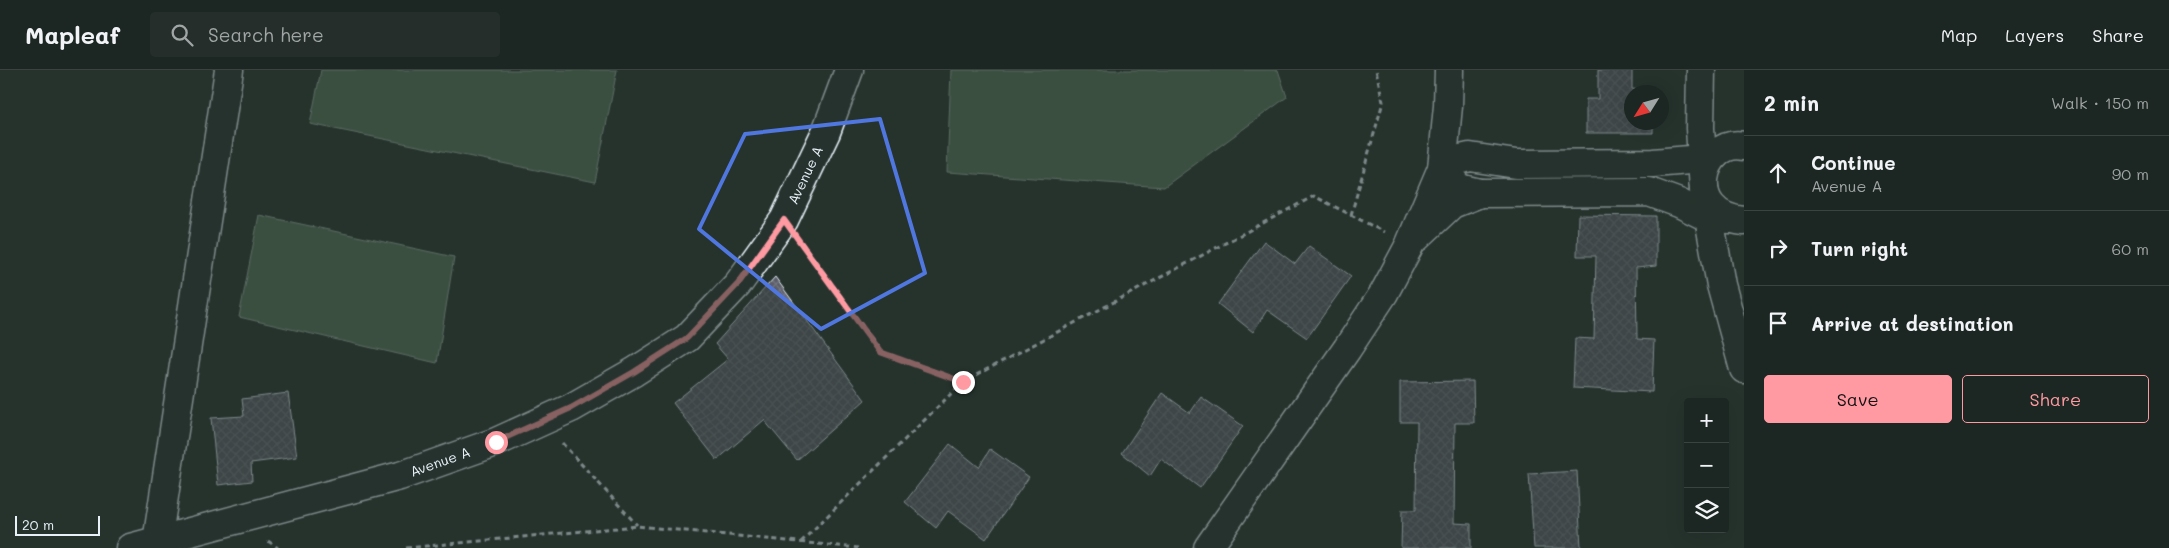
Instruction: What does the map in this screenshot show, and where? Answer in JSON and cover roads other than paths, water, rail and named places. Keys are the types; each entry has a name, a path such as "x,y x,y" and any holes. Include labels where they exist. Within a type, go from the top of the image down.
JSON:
{"street":[{"path":"158,545 229,70"},
{"name":"Avenue A","path":"130,548 158,545 400,476 496,442 571,408 634,372 687,338 738,284 784,220 826,132 849,70"},
{"path":"1208,548 1384,294 1409,246 1442,168 1448,106 1449,70"},
{"path":"1700,70 1709,157 1704,190 1727,219 1720,285 1744,369"},
{"path":"1448,106 1460,132 1485,159"},
{"path":"1442,168 1452,161 1470,157 1516,164 1653,163 1709,157 1728,148 1744,146"},
{"path":"1442,168 1459,188 1480,193 1650,192 1727,219"},
{"path":"1409,246 1452,204 1480,193"}]}
